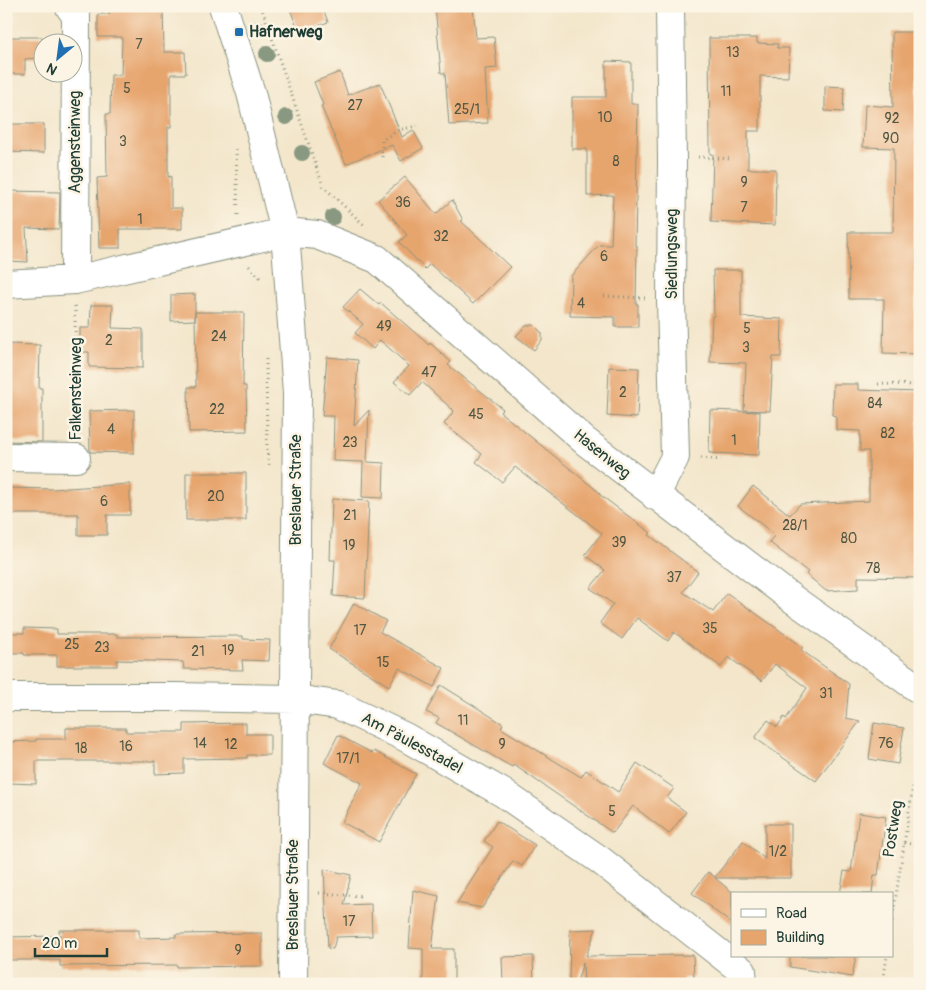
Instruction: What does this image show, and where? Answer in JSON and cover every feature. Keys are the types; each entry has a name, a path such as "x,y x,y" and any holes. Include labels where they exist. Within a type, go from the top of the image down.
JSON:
{"street":[{"name":"Aggensteinweg","path":"69,6 76,16 75,280"},
{"name":"Breslauer Straße","path":"223,6 250,93 285,232 297,393 293,984"},
{"name":"Siedlungsweg","path":"655,496 675,457 671,299 670,6"},
{"path":"6,284 75,280 285,232"},
{"name":"Hasenweg","path":"285,232 318,235 377,259 586,442 839,634 920,690"},
{"name":"Falkensteinweg","path":"6,457 76,458"},
{"name":"Am Päulesstadel","path":"6,697 295,699 338,705 405,737 504,793 600,860 742,971 743,984"}],"path":[{"path":"261,6 323,186 365,226"},
{"path":"382,158 382,140 398,130 417,126"},
{"path":"236,144 238,243 242,258 266,285"},
{"path":"672,159 733,159"},
{"name":"Falkensteinweg","path":"75,280 77,361 76,458"},
{"path":"604,296 671,299"},
{"path":"266,351 267,451 269,469"},
{"path":"878,384 920,384"},
{"name":"Postweg","path":"894,908 920,741"},
{"path":"904,843 920,845"},
{"path":"293,891 362,896"},
{"path":"883,984 887,958"}],"building":[{"path":"109,6 163,6 164,52 185,52 186,74 171,74 171,127 168,127 168,177 171,176 171,208 182,208 182,229 120,229 120,248 99,248 97,178 107,177 106,114 110,114 111,75 121,75 122,37 98,37 98,14 109,14"},
{"path":"289,6 322,6 328,22 299,33"},
{"path":"435,6 473,6 476,38 494,37 497,68 485,69 488,123 449,125 445,73 441,73"},
{"path":"892,32 916,32 917,108 920,108 915,329 918,329 917,354 883,353 884,299 849,299 848,232 893,232 894,148 863,147 865,105 893,107"},
{"path":"6,37 32,37 32,59 25,59 25,74 6,74"},
{"path":"709,38 757,38 757,43 778,44 777,48 789,48 788,77 760,76 760,131 748,131 748,169 776,169 775,225 711,222 713,154 710,154"},
{"path":"606,61 631,62 631,104 638,104 635,245 637,245 636,304 638,304 638,327 615,327 615,317 570,316 571,276 599,245 611,245 613,195 587,196 587,149 572,149 572,97 606,97"},
{"path":"340,72 348,95 380,83 402,137 413,130 423,148 401,161 392,145 346,164 321,106 323,105 314,82"},
{"path":"825,86 844,87 843,112 825,111"},
{"path":"6,124 44,124 44,153 6,152"},
{"path":"405,177 436,214 452,200 463,220 461,221 510,267 473,304 430,264 425,269 399,242 407,235 378,200"},
{"path":"6,191 60,192 59,229 26,228 28,262 6,261"},
{"path":"713,270 741,270 741,317 782,319 781,357 773,357 770,411 744,410 746,363 710,362 712,316 714,316"},
{"path":"360,289 379,305 381,303 429,345 430,343 451,362 448,365 503,409 500,412 599,494 651,533 649,535 698,572 683,592 713,612 727,593 803,647 801,650 849,684 846,718 860,721 816,781 755,738 768,720 777,727 784,717 786,719 807,688 775,664 762,681 728,657 721,667 674,632 668,641 637,618 622,639 600,623 613,604 590,588 605,570 585,555 602,533 515,467 502,482 476,462 482,454 444,424 454,411 422,382 410,395 394,382 409,366 380,340 373,349 355,333 363,324 343,307"},
{"path":"195,294 195,320 171,321 171,295"},
{"path":"91,305 113,305 112,328 143,329 143,368 89,367 89,352 80,352 80,328 90,328"},
{"path":"195,312 244,312 243,386 246,386 247,431 189,432 188,387 196,387"},
{"path":"527,325 534,325 542,333 542,340 534,350 516,336"},
{"path":"6,344 40,345 39,388 42,388 42,442 6,441"},
{"path":"327,357 358,360 354,426 369,410 367,462 384,463 383,498 362,497 363,462 333,461 334,416 322,416"},
{"path":"609,367 639,368 637,418 607,416"},
{"path":"833,384 858,384 858,390 919,392 916,470 919,470 920,578 858,577 858,589 826,591 806,574 808,572 769,542 775,535 738,506 753,486 790,515 800,504 869,501 869,451 860,451 860,431 836,430 836,416 832,415"},
{"path":"134,410 134,453 90,452 89,411"},
{"path":"710,410 760,412 759,455 709,453"},
{"path":"186,473 246,473 246,520 186,520"},
{"path":"130,484 130,515 107,515 107,535 78,535 78,514 6,514 6,488 53,489"},
{"path":"332,499 369,501 365,598 333,596 335,560 330,560"},
{"path":"354,603 386,621 380,632 444,668 434,687 399,668 389,686 329,649"},
{"path":"24,628 57,629 57,634 117,634 117,637 243,636 243,639 270,640 269,661 242,660 243,670 184,669 183,662 117,660 117,666 57,666 57,655 6,653 6,633 24,633"},
{"path":"441,685 503,724 501,728 581,777 586,770 618,792 637,763 674,788 667,798 686,812 669,834 633,806 613,833 514,765 512,767 436,723 439,718 426,712"},
{"path":"246,723 246,734 270,734 270,755 247,755 247,758 184,759 184,773 155,774 155,761 36,761 36,784 9,783 10,761 6,761 6,742 66,739 66,728 126,728 126,732 184,732 184,724"},
{"path":"874,723 904,728 898,764 869,759"},
{"path":"338,735 372,753 374,751 416,774 379,842 342,822 362,783 324,763"},
{"path":"859,813 886,817 878,875 874,875 872,892 840,892 844,871 851,872"},
{"path":"497,821 535,845 522,866 513,861 482,908 457,903 493,847 484,841"},
{"path":"765,824 791,824 791,878 715,878 732,892 731,923 692,893 708,872 715,877 743,841 765,859"},
{"path":"324,869 351,875 344,905 371,904 372,936 336,937 333,949 328,948"},
{"path":"413,890 439,896 432,949 454,949 454,984 423,984 423,949 409,948"},
{"path":"596,929 586,956 693,955 694,978 683,978 683,983 584,984 583,963 576,984 569,984 570,930"},
{"path":"59,930 139,930 139,938 176,937 176,934 262,933 262,966 60,966 60,960 6,960 6,937 60,936"},
{"path":"533,956 534,984 503,984 502,957"},
{"path":"790,958 856,958 852,977 790,967"}],"place":[{"name":"Hafnerweg","path":"239,32"}]}
